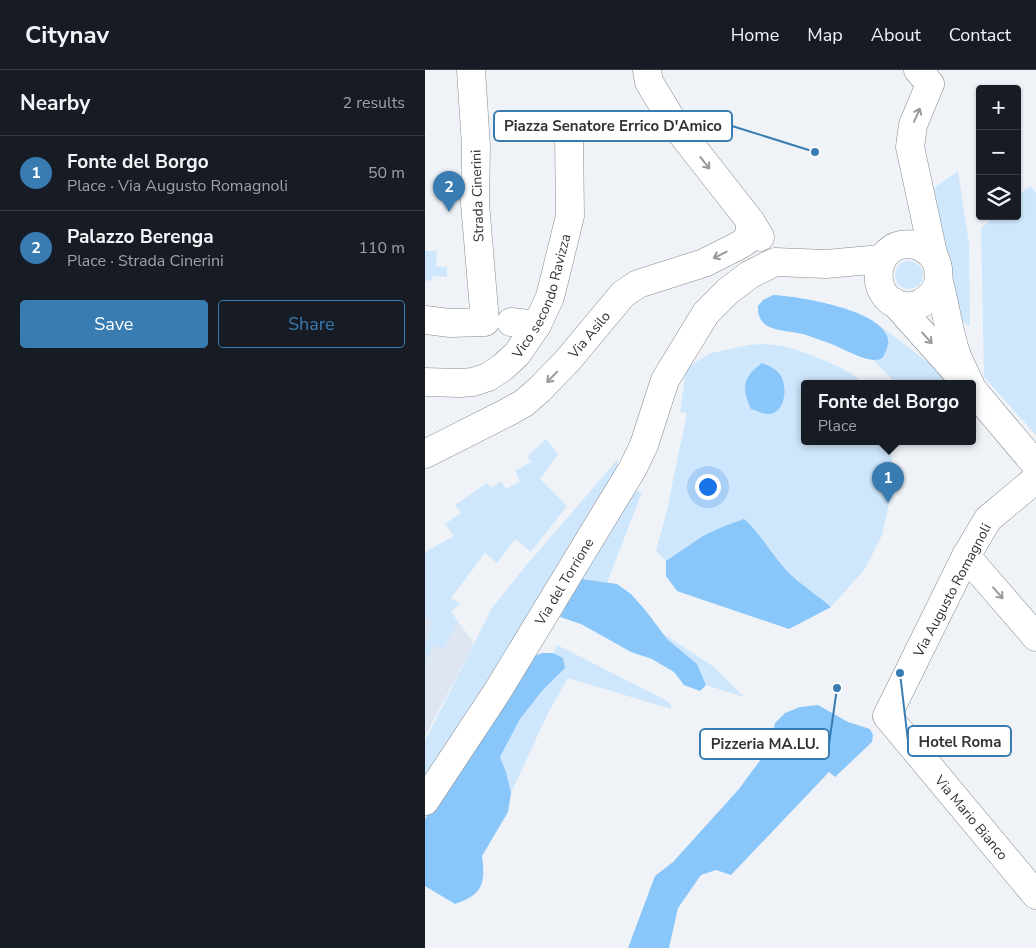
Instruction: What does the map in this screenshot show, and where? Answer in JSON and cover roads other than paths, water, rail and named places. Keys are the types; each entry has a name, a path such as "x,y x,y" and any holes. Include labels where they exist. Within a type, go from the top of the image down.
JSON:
{"street":[{"name":"Strada Cinerini","path":"471,70 476,146 475,203 511,323"},
{"path":"647,70 649,82 675,125 751,222 775,262 826,264 882,259"},
{"path":"918,70 930,84 913,125 910,147 957,355 967,380"},
{"name":"Vico secondo Ravizza","path":"425,382 473,382 487,377 503,367 517,354 511,323 549,297 570,216 569,136"},
{"name":"Via Asilo","path":"425,454 508,412 540,390 563,366 623,294 638,284 704,263 736,247 746,241 751,222"},
{"path":"826,264 889,298 903,306 912,306 929,298 935,291 937,270 927,251 918,246 908,244 898,246 889,251 882,259 879,268 879,285 889,298 965,380"},
{"name":"Via del Torrione","path":"425,801 497,692 633,468 644,445 665,380 706,313 728,291 749,275 775,262"},
{"path":"425,320 451,323 511,323"},
{"path":"976,394 1036,465"},
{"name":"Via Augusto Romagnoli","path":"887,716 967,556 988,519 1036,479"},
{"path":"967,556 1036,637"},
{"name":"Via Mario Bianco","path":"887,716 1036,895"}],"place":[{"name":"Piazza Senatore Errico D'Amico","path":"815,152"},
{"name":"Palazzo Berenga","path":"449,212"},
{"name":"Fonte del Borgo","path":"888,503"},
{"name":"Hotel Roma","path":"900,673"},
{"name":"Pizzeria MA.LU.","path":"837,688"}]}
